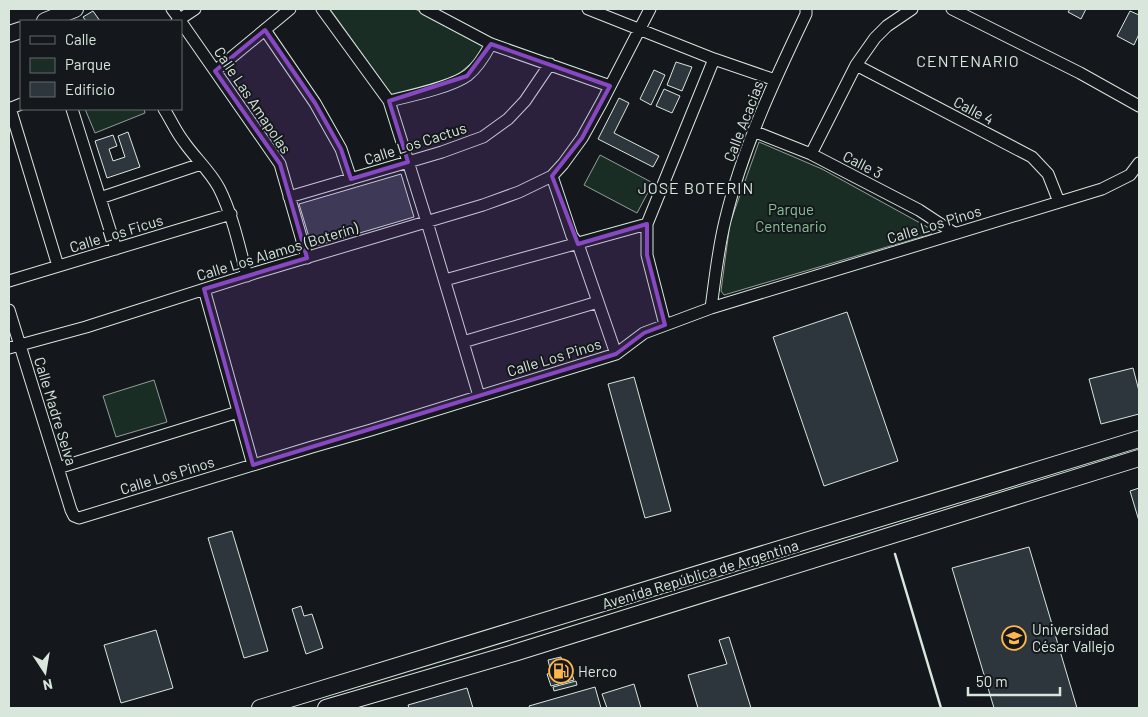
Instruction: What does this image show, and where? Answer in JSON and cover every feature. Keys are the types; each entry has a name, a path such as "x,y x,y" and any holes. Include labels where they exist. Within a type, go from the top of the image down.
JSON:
{"main road":[{"path":"48,20 75,9"},
{"name":"Avenida República de Argentina","path":"260,708 1139,439"},
{"name":"Avenida República de Argentina","path":"326,708 517,652 1139,458"},
{"path":"1029,472 1035,490"}],"street":[{"name":"Calle Las Amapolas","path":"172,9 179,20"},
{"path":"181,20 195,9"},
{"path":"215,71 290,9"},
{"path":"322,9 389,101 479,396"},
{"path":"424,9 492,44 610,86"},
{"path":"588,9 714,59 775,80"},
{"path":"616,354 552,176 582,138 650,9"},
{"name":"Calle Acacias","path":"711,308 725,221 753,131 806,14 806,9"},
{"path":"811,154 856,65 875,38 887,26 912,9"},
{"path":"952,9 1139,106"},
{"name":"Calle Las Amapolas","path":"182,24 280,164 307,258"},
{"path":"265,30 316,103 341,148 351,179"},
{"path":"389,101 437,88 467,76 477,66 492,44"},
{"path":"665,325 647,255 648,224 714,59"},
{"name":"Calle Los Cactus","path":"289,197 442,152 483,137 508,119 525,101 550,64"},
{"name":"Calle 4","path":"856,65 1032,158 1048,174 1059,202"},
{"path":"13,107 58,266"},
{"path":"72,110 116,249"},
{"path":"165,110 183,141 200,164 209,172 231,214 247,276"},
{"name":"Calle 3","path":"753,131 811,154 919,210 954,233"},
{"name":"Calle Los Pinos","path":"79,518 616,354 644,333 711,308 1102,189 1130,175 1139,163"},
{"path":"100,198 200,164"},
{"name":"Calle Los Alamos (Boterín)","path":"14,347 86,327 204,289 483,205 519,192 552,176"},
{"name":"Calle Los Ficus","path":"9,281 231,214"},
{"path":"445,280 648,224"},
{"path":"204,289 253,465"},
{"path":"463,342 598,302"},
{"name":"Calle Madre Selva","path":"9,310 14,347 58,468 71,510 74,516 79,518"},
{"path":"58,468 238,412"}],"highlighted area":[{"path":"265,30 315,103 341,149 351,179 408,162 389,101 467,76 491,44 610,86 582,138 552,176 578,244 647,224 647,255 665,325 644,333 616,354 253,465 204,289 307,258 280,164 215,71"}],"green space":[{"path":"330,9 415,9 484,45 475,60 455,77 423,88 392,95"},
{"path":"85,110 144,110 145,113 95,133"},
{"name":"Parque Centenario","path":"759,142 822,169 931,229 931,234 724,295 721,291 730,223"},
{"path":"600,155 653,183 637,213 584,185"},
{"path":"154,380 167,422 116,437 103,396"}],"building":[{"path":"1070,9 1086,9 1081,19 1068,12"},
{"path":"93,11 99,20 85,20 83,17"},
{"path":"1130,11 1139,15 1139,34 1134,45 1117,36"},
{"path":"676,62 692,67 682,91 667,85"},
{"path":"654,70 665,75 651,105 640,99"},
{"path":"664,89 680,96 672,113 656,106"},
{"path":"619,98 629,103 614,133 659,156 653,167 598,139"},
{"path":"128,132 140,167 107,178 95,141 113,135 117,146 109,149 113,161 125,157 118,136"},
{"path":"401,174 414,217 312,247 299,204"},
{"path":"847,312 898,461 824,486 773,337"},
{"path":"1133,368 1139,391 1139,414 1101,424 1089,379"},
{"path":"634,377 671,511 645,518 608,384"},
{"path":"1139,488 1139,521 1130,491"},
{"path":"232,531 268,651 244,658 208,538"},
{"name":"Universidad César Vallejo","path":"1029,547 1077,708 994,708 952,568"},
{"path":"301,606 304,616 312,614 323,648 306,654 292,609"},
{"path":"156,630 173,688 121,703 104,645"},
{"path":"729,637 751,708 698,708 688,675 727,664 719,640"},
{"name":"Herco","path":"561,657 564,669 570,668 574,680 551,686 547,674 551,673 548,660"},
{"path":"576,681 577,685 554,691 553,687"},
{"path":"634,684 641,708 607,708 602,694"},
{"path":"595,687 601,708 530,708 529,706"},
{"path":"467,688 473,708 409,708 408,705"}],"wall":[{"path":"895,554 941,708"}],"place":[{"name":"Universidad César Vallejo","path":"1014,638"},
{"name":"Herco","path":"561,671"}],"district":[{"name":"CENTENARIO","path":"968,60"},
{"name":"JOSE BOTERIN","path":"696,187"}]}
